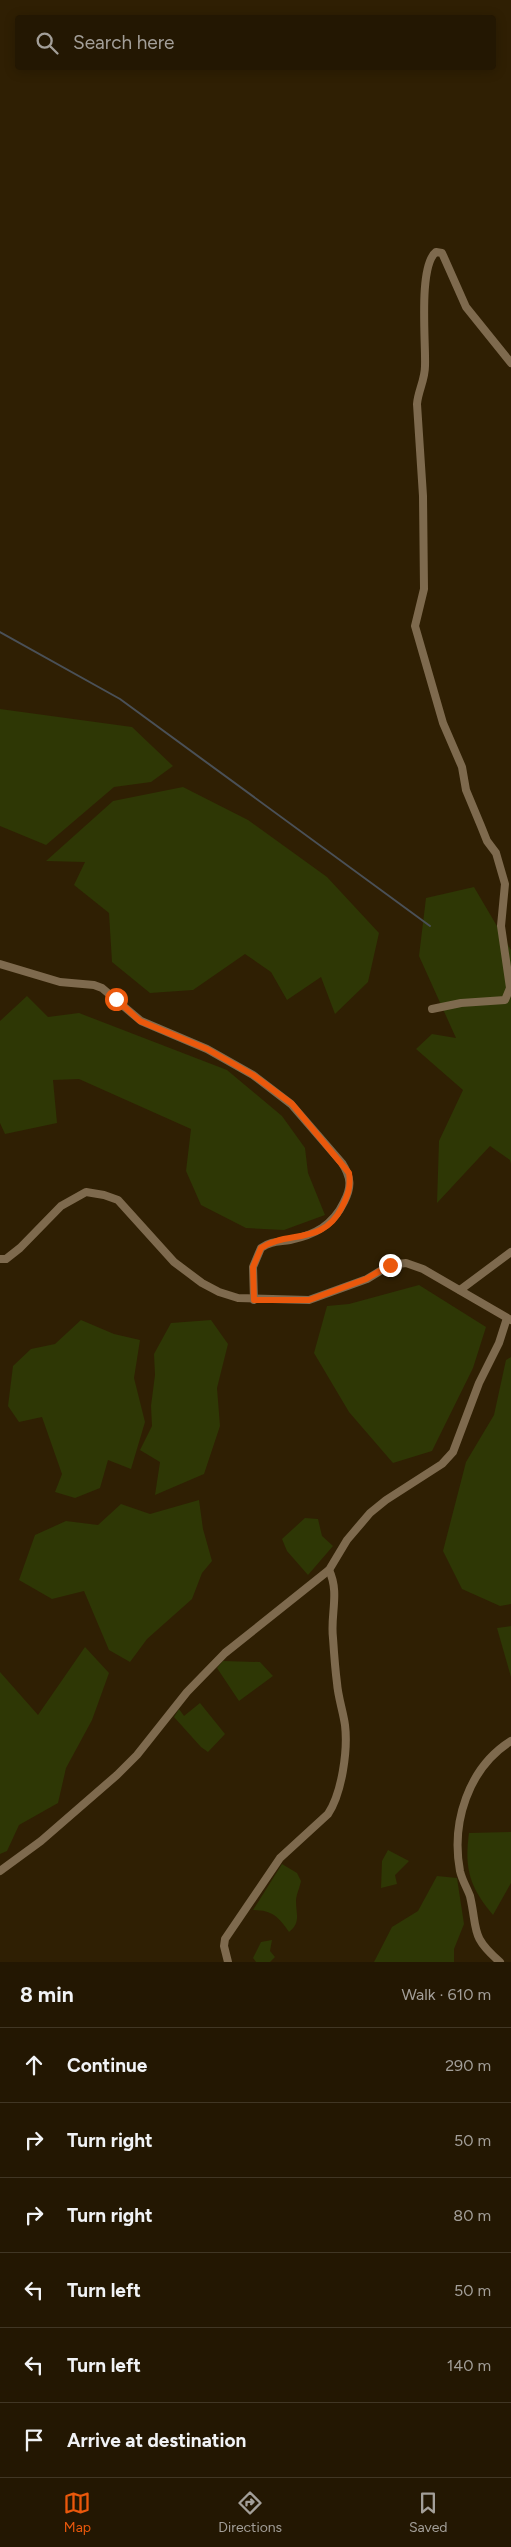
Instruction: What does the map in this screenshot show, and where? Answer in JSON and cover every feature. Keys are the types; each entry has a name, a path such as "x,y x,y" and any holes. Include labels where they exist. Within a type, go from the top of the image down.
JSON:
{"street":[{"path":"432,1009 461,1003 505,1000 510,988 501,926 505,884 496,853 487,841 466,790 462,767 443,723 415,626 424,589 423,496 416,404 417,395 424,381 426,366 424,300 432,257 436,252 442,253 466,307 511,363"},
{"path":"0,964 60,982 94,985 102,988 140,1021 207,1049 253,1075 292,1104 342,1162 349,1173 351,1185 338,1216 329,1224 305,1236 275,1240 261,1248 253,1267 254,1300"},
{"path":"0,1259 6,1259 20,1248 61,1206 86,1192 118,1200 174,1262 202,1283 219,1292 254,1300 309,1300 366,1279 390,1265 406,1263 423,1269 488,1304 509,1319 500,1343 479,1383 453,1452 442,1464 386,1500 370,1513 347,1540 329,1570 225,1653 187,1692 137,1755 118,1775 41,1841 0,1871"},
{"path":"460,1290 511,1252"},
{"path":"228,1962 224,1946 225,1939 280,1858 328,1814 333,1806 342,1772 345,1746 344,1724 336,1683 333,1638 335,1587 329,1570"},
{"path":"500,1962 477,1939 469,1894 460,1873 459,1838 460,1820 474,1778 487,1762 511,1741"}],"green space":[{"path":"0,709 132,727 173,766 151,782 114,787 46,845 0,826"},
{"path":"183,787 248,820 327,877 379,933 368,982 335,1014 321,977 287,1000 271,972 245,954 193,990 150,993 112,962 109,913 74,885 85,862 46,861 113,801"},
{"path":"474,887 511,950 511,1164 510,1160 490,1146 437,1203 439,1141 463,1090 416,1049 432,1034 456,1038 419,956 426,898"},
{"path":"27,996 48,1017 79,1013 227,1070 282,1116 305,1148 308,1173 325,1215 284,1230 246,1228 201,1205 186,1171 191,1129 79,1079 53,1080 57,1123 5,1134 0,1123 0,1021"},
{"path":"419,1285 486,1327 473,1368 432,1451 393,1463 349,1412 314,1353 327,1306 349,1304"},
{"path":"81,1320 114,1334 140,1340 134,1378 145,1422 131,1469 108,1460 100,1488 75,1498 55,1492 62,1474 42,1417 19,1422 8,1406 13,1366 31,1349 55,1344"},
{"path":"211,1320 228,1344 217,1388 220,1426 204,1474 155,1495 160,1462 140,1450 152,1426 151,1406 155,1375 154,1354 171,1323"},
{"path":"511,1357 511,1604 500,1606 462,1589 443,1551 466,1462 494,1415 506,1360"},
{"path":"199,1500 203,1529 212,1561 202,1573 192,1599 147,1639 130,1662 109,1650 84,1591 52,1599 19,1580 35,1535 66,1521 98,1525 121,1504 150,1514"},
{"path":"305,1518 318,1519 322,1536 333,1546 308,1575 287,1551 282,1539"},
{"path":"511,1626 511,1677 497,1628"},
{"path":"85,1647 109,1673 92,1720 66,1768 58,1803 19,1825 7,1851 0,1854 0,1672 38,1715"},
{"path":"223,1661 260,1662 273,1676 239,1701 217,1668"},
{"path":"200,1703 225,1734 208,1752 201,1747 174,1717 179,1709 184,1716"},
{"path":"511,1832 511,1883 493,1915 479,1896 470,1877 467,1857 469,1833"},
{"path":"388,1850 409,1861 395,1875 397,1884 381,1888 382,1861"},
{"path":"282,1864 297,1873 301,1881 296,1899 296,1922 293,1929 289,1932 274,1915 265,1911 253,1910"},
{"path":"437,1876 457,1878 464,1924 454,1949 454,1962 374,1962 392,1927 418,1911"},
{"path":"272,1940 270,1951 275,1957 270,1962 256,1962 253,1958 261,1942"}],"waterway":[{"path":"0,632 120,699 430,926"}],"route":[{"path":"116,999 140,1021 207,1049 253,1075 292,1104 342,1162 349,1173 351,1185 348,1195 338,1216 333,1221 305,1236 288,1240 275,1240 261,1248 253,1267 254,1300 309,1300 336,1292 366,1279 390,1265"}]}
